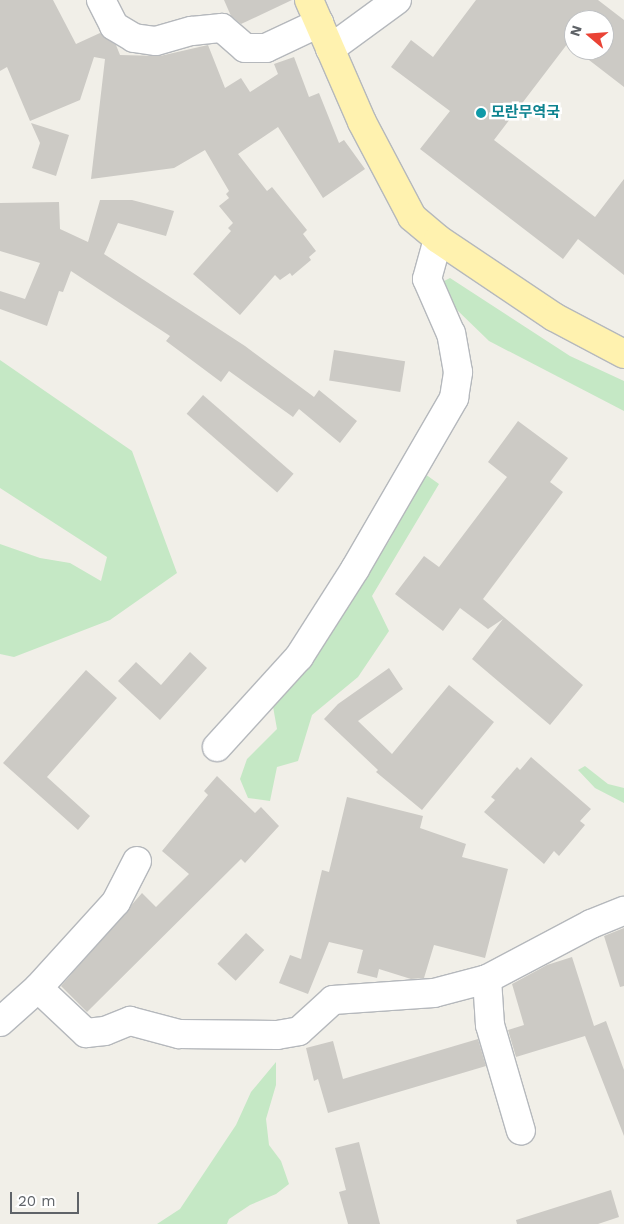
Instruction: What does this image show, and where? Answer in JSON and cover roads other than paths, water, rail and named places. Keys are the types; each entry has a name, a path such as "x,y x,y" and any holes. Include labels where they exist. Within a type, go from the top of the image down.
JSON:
{"main road":[{"path":"314,12 362,122 412,217 438,239 554,317 624,354"}],"street":[{"path":"101,0 114,26 134,38 149,40 222,28 245,48 266,48 314,12"},
{"path":"330,49 396,0"},
{"path":"217,747 298,658 355,569 454,398 458,372 451,334 427,279 438,239"},
{"path":"0,1022 38,988 116,902 137,860"},
{"path":"38,988 86,1033 105,1031 130,1021 179,1034 277,1035 299,1031 333,1000 434,993 487,979 591,924 624,911"},
{"path":"487,979 490,1025 521,1131"}],"place":[{"name":"모란무역국","path":"481,113"}]}
